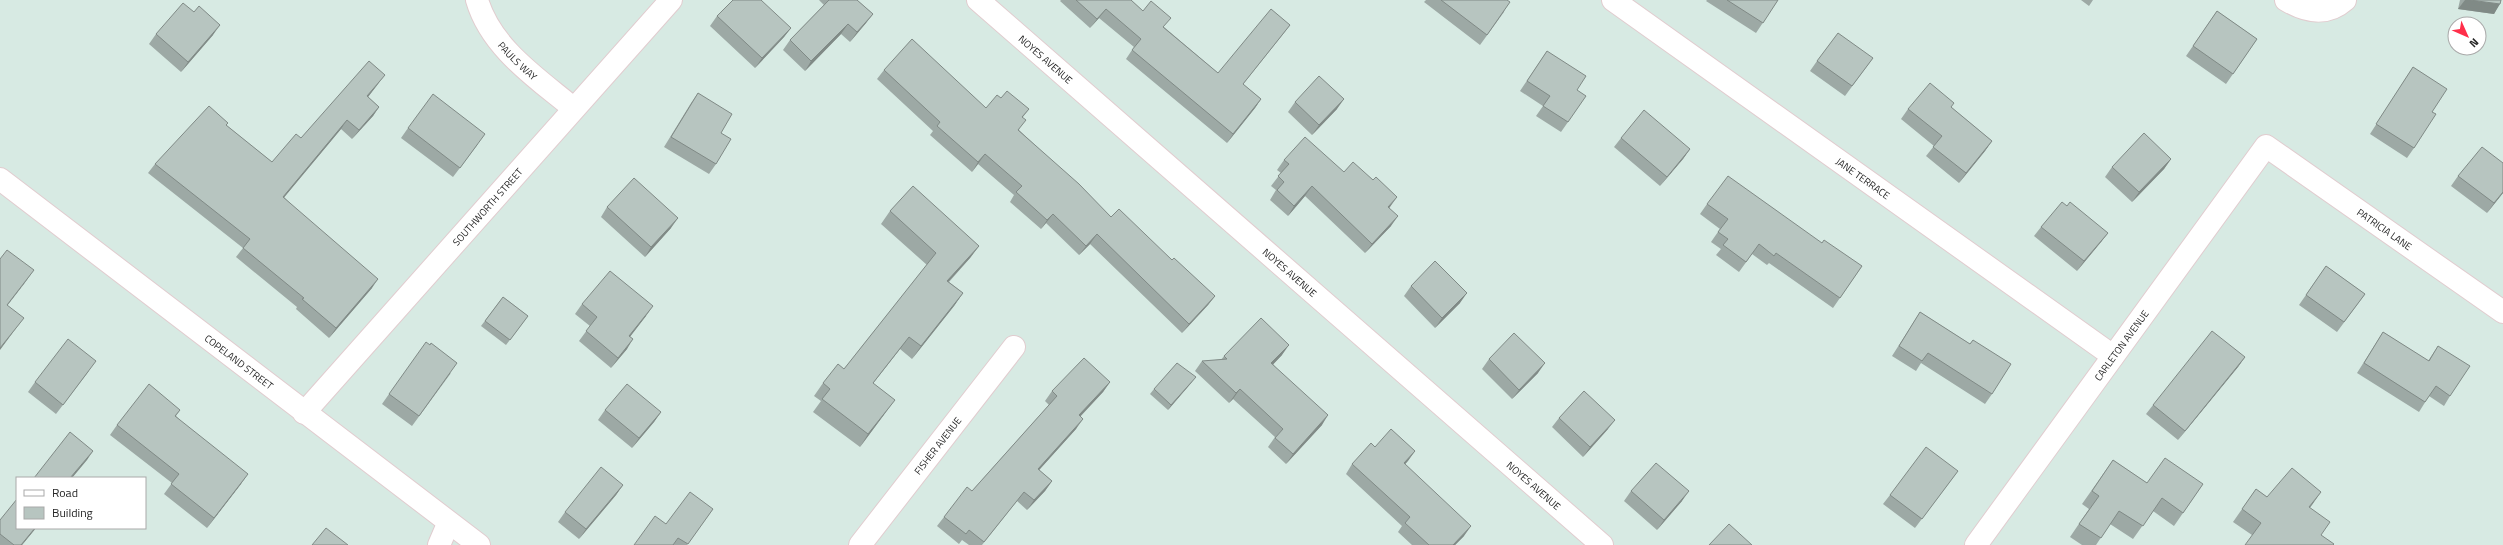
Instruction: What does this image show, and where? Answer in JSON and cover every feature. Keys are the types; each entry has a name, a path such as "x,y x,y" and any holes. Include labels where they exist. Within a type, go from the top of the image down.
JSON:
{"street":[{"name":"PAULS WAY","path":"477,0 481,12 503,47 573,108"},
{"name":"SOUTHWORTH STREET","path":"304,413 573,108 671,0"},
{"name":"NOYES AVENUE","path":"978,0 1602,545"},
{"name":"JANE TERRACE","path":"1613,0 2113,356"},
{"path":"2286,0 2303,8 2324,11 2338,6 2345,0"},
{"name":"CARLETON AVENUE","path":"1976,545 2266,146"},
{"name":"PATRICIA LANE","path":"2266,146 2503,312"},
{"name":"COPELAND STREET","path":"0,179 448,524 479,545"},
{"name":"FISHER AVENUE","path":"860,545 1014,347"},
{"path":"439,545 448,524"}],"building":[{"path":"733,0 761,0 791,28 762,58 717,16"},
{"path":"829,0 857,0 873,14 857,32 848,24 811,61 790,40"},
{"path":"1076,0 1131,0 1143,11 1151,1 1171,18 1163,27 1218,73 1271,9 1290,25 1243,84 1261,99 1233,134 1132,50 1141,39 1106,9 1097,19"},
{"path":"1441,0 1507,0 1510,2 1487,35"},
{"path":"1727,0 1778,0 1763,23"},
{"path":"2470,0 2501,0 2500,4"},
{"path":"183,3 194,12 199,6 220,25 188,62 156,34"},
{"path":"2217,11 2257,39 2233,74 2193,46"},
{"path":"1838,33 1873,58 1852,86 1817,61"},
{"path":"912,39 986,108 997,95 1001,98 1007,91 1029,109 1022,117 1026,120 1018,130 1079,184 1111,217 1119,209 1172,260 1174,258 1215,296 1189,324 1097,234 1086,246 1053,214 1047,220 1016,192 1022,186 985,154 978,162 937,126 940,122 884,70"},
{"path":"1547,51 1586,76 1577,90 1586,96 1568,122 1543,106 1550,96 1527,81"},
{"path":"369,61 385,75 367,96 379,107 359,130 347,120 283,197 378,279 336,328 302,299 304,298 243,248 250,239 155,164 209,106 228,123 226,125 272,162 296,134 301,138"},
{"path":"2413,67 2447,89 2432,112 2436,114 2414,148 2376,124"},
{"path":"1319,76 1344,99 1319,125 1295,102"},
{"path":"1930,83 1954,103 1951,107 1992,141 1966,173 1933,147 1942,136 1908,109"},
{"path":"698,93 732,114 721,133 731,139 716,164 671,137"},
{"path":"433,94 485,134 460,168 408,128"},
{"path":"1644,110 1690,149 1667,177 1621,138"},
{"path":"2144,133 2171,159 2139,192 2112,167"},
{"path":"1305,137 1344,172 1353,162 1373,180 1376,177 1397,197 1388,207 1398,216 1372,244 1312,186 1294,206 1277,190 1284,182 1278,176 1289,164 1284,160"},
{"path":"2482,147 2503,163 2503,192 2494,203 2458,176"},
{"path":"1728,176 1822,243 1824,240 1862,266 1840,298 1776,253 1774,256 1759,244 1746,262 1723,245 1728,239 1718,232 1728,219 1707,204"},
{"path":"634,178 678,218 651,247 607,207"},
{"path":"913,186 979,246 947,281 963,293 921,346 909,337 873,383 895,400 868,434 822,399 830,389 823,383 838,364 844,369 936,253 890,211"},
{"path":"2062,202 2067,206 2070,202 2108,233 2084,261 2041,227"},
{"path":"7,250 34,270 7,305 24,318 0,348 0,259"},
{"path":"1435,261 1467,293 1442,318 1411,286"},
{"path":"2326,266 2365,294 2344,322 2306,295"},
{"path":"610,271 653,306 629,336 633,339 618,358 586,331 597,317 582,304"},
{"path":"503,297 528,316 510,340 485,321"},
{"path":"1920,312 1970,344 1973,340 2011,364 1992,394 1928,353 1922,361 1899,346"},
{"path":"1261,318 1289,345 1271,363 1328,415 1293,454 1275,438 1283,429 1240,389 1236,393 1202,361 1227,359 1224,356"},
{"path":"2212,331 2245,357 2185,431 2153,405"},
{"path":"2383,332 2429,361 2438,346 2470,366 2450,396 2436,386 2425,402 2364,363"},
{"path":"1514,333 1545,363 1519,390 1489,359"},
{"path":"68,339 96,361 63,405 35,382"},
{"path":"426,342 430,345 431,343 457,363 419,416 389,394"},
{"path":"1084,358 1110,382 1079,415 1083,419 1038,469 1052,481 1034,500 1024,492 984,542 969,530 966,534 944,517 967,487 972,491 1057,396 1052,391"},
{"path":"1177,363 1196,377 1171,405 1154,389"},
{"path":"149,384 180,410 175,416 248,474 214,518 171,484 179,474 117,425"},
{"path":"627,384 661,412 639,438 605,410"},
{"path":"1584,391 1615,420 1590,447 1559,418"},
{"path":"1391,429 1415,451 1404,463 1471,526 1453,545 1429,545 1405,523 1410,517 1352,464 1371,443 1375,447"},
{"path":"70,432 93,451 71,477 35,477"},
{"path":"1926,447 1958,471 1922,519 1890,495"},
{"path":"2165,458 2203,484 2183,513 2162,498 2143,526 2119,511 2101,538 2079,524 2099,496 2092,491 2113,460 2147,483"},
{"path":"1656,463 1689,491 1664,520 1631,491"},
{"path":"601,467 623,485 586,529 565,512"},
{"path":"2292,468 2321,492 2309,507 2330,522 2321,535 2334,544 2245,545 2261,523 2242,509 2256,489 2267,497"},
{"path":"690,492 713,509 688,544 678,538 673,545 634,545 655,516 666,524"},
{"path":"16,500 16,529 34,529 21,545 14,545 0,534 0,520"},
{"path":"1729,524 1752,545 1709,545"},
{"path":"326,528 348,545 312,545"}]}
